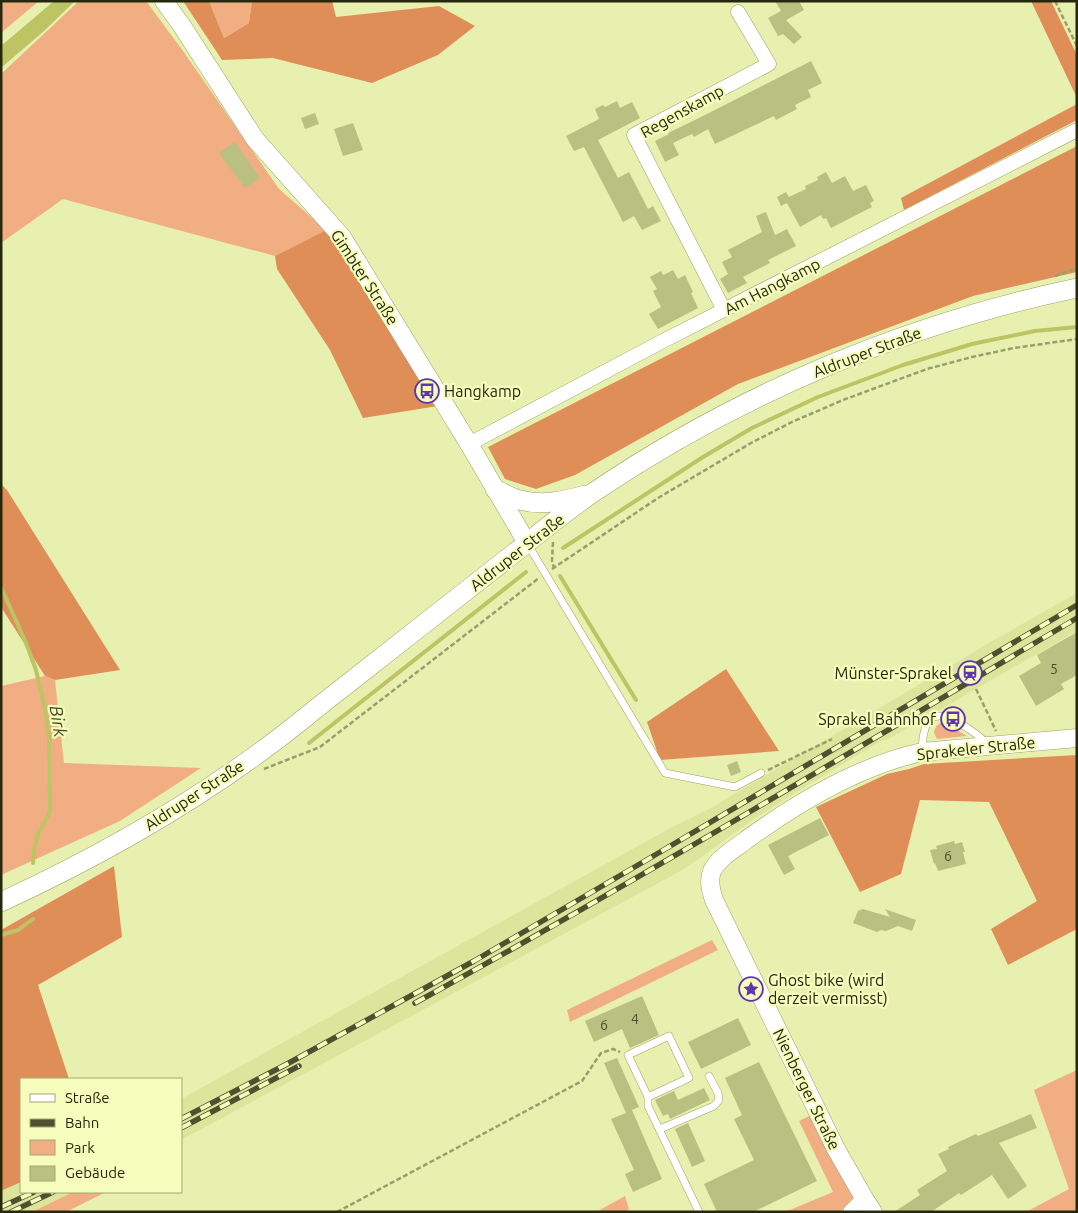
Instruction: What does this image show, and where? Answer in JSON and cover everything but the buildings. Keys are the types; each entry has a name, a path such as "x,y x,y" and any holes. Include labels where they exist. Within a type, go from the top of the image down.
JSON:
{"main road":[{"name":"Aldruper Straße","path":"1,902 50,879 115,844 195,797 267,748 526,544 592,494 652,454 712,420 767,393 881,345 1018,301 1077,288"},
{"path":"495,489 519,500 542,504 592,494"}],"street":[{"name":"Gimbter Straße","path":"164,1 254,139 342,237 469,444 526,544"},
{"name":"Regenskamp","path":"724,310 634,135 769,64 738,12"},
{"name":"Am Hangkamp","path":"469,444 661,342 1077,130"},
{"name":"Sprakeler Straße","path":"772,821 832,786 863,771 903,756 922,752 1077,738"},
{"name":"Nienberger Straße","path":"772,821 718,862 712,870 710,889 836,1149 868,1205"},
{"path":"850,1212 868,1205"}],"lane":[{"path":"526,544 665,773 734,787 761,773"},
{"path":"922,752 925,726 936,716 946,716 953,719 995,745"},
{"path":"648,1097 688,1078 670,1036 628,1055 648,1097 648,1106 699,1212"},
{"path":"660,1130 714,1106 719,1100 718,1093 709,1076"}],"path":[{"path":"1055,1 1077,46"},
{"path":"545,574 658,498 751,443 843,400 927,369 972,357 1014,348 1077,339"},
{"path":"976,690 995,745"},
{"path":"761,773 832,739"},
{"path":"337,1212 582,1081 602,1053 612,1049 628,1055"}],"shaded area":[{"path":"54,1 75,1 1,68 1,46"},
{"path":"183,1 209,1 224,38 249,23 252,1 332,1 336,17 439,6 475,26 438,55 372,83 273,58 222,60"},
{"path":"1031,1 1051,1 1077,55 1077,98"},
{"path":"1077,104 1077,120 904,210 901,198"},
{"path":"1077,146 1077,272 973,296 738,384 575,475 536,489 505,479 488,447"},
{"path":"326,230 438,406 363,418 330,350 277,269 275,256"},
{"path":"1,484 7,490 120,670 55,680 45,676 1,607"},
{"path":"1077,593 1077,631 887,740 883,740 813,782 754,819 677,873 182,1139 182,1098 674,826 709,809"},
{"path":"726,669 779,751 660,760 647,722"},
{"path":"1077,755 1077,929 1008,965 991,929 1037,901 989,802 920,800 901,874 860,892 816,807 887,774 924,764"},
{"path":"114,866 122,937 38,985 69,1078 20,1078 20,1182 1,1191 1,930"},
{"path":"20,1182 20,1193 71,1193 32,1212 1,1212 1,1191"}],"green space":[{"path":"1,1 39,1 1,33"},
{"path":"79,1 146,1 279,189 326,230 275,256 63,199 1,243 1,74"},
{"path":"209,1 252,1 249,23 224,38"},
{"path":"45,676 55,680 64,763 201,768 120,821 1,875 1,686"},
{"path":"941,723 947,724 967,736 937,739 934,731"},
{"path":"712,940 718,950 570,1022 567,1010"},
{"path":"1077,1070 1077,1212 1026,1212 1069,1189 1034,1090"},
{"path":"811,1115 854,1197 840,1212 785,1212 833,1192 799,1121"},
{"path":"71,1193 104,1193 66,1212 32,1212"},
{"path":"625,1196 629,1209 625,1212 596,1212"}],"waterway":[{"path":"563,548 703,457 752,428 818,397 903,365 972,344 1035,331 1077,327"},
{"path":"309,743 526,572"},
{"path":"560,576 636,700"},
{"name":"Birk","path":"1,587 36,670 49,736 50,812 38,834 33,863"},
{"name":"Birk","path":"1,935 18,930 33,919"}],"railway":[{"path":"182,1118 287,1064 474,961 1077,605"},
{"path":"415,1003 665,861 1077,618"},
{"path":"182,1127 299,1066"},
{"path":"1,1207 32,1193"},
{"path":"11,1212 51,1193"}],"place":[{"name":"Hangkamp","path":"427,391"},
{"name":"Münster-Sprakel","path":"970,673"},
{"name":"Sprakel Bahnhof","path":"953,719"},
{"name":"Ghost bike (wird derzeit vermisst)","path":"751,989"}]}
